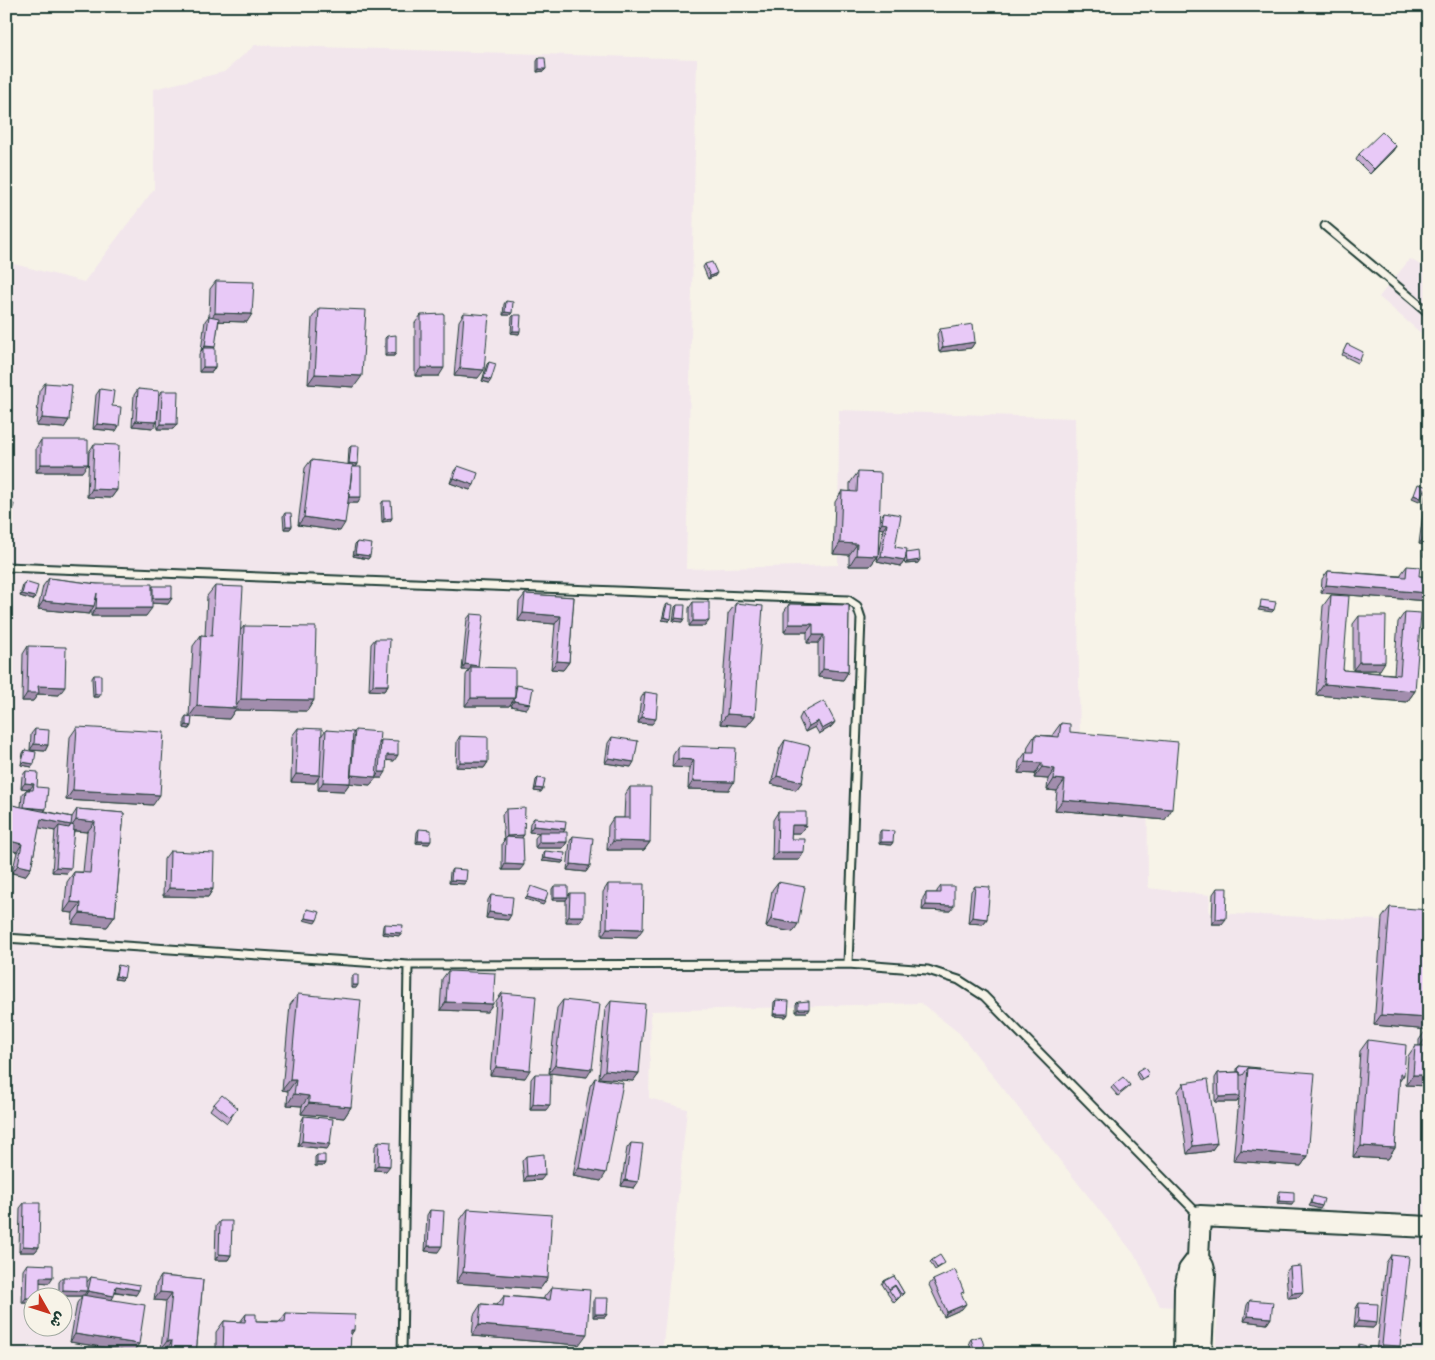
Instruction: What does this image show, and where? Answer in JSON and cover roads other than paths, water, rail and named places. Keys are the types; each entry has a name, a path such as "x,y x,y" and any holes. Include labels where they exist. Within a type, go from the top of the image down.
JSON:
{"main road":[{"path":"1184,1354 1185,1288 1189,1270 1198,1258 1200,1216 1429,1228"},
{"path":"1198,1258 1204,1266 1205,1274 1201,1354"}],"lane":[{"path":"1325,226 1429,313"},
{"path":"6,567 848,600 857,606 861,618 848,964"},
{"path":"6,938 408,965 848,964 928,970 960,980 984,996 1200,1216"},
{"path":"402,1354 408,965"}]}
